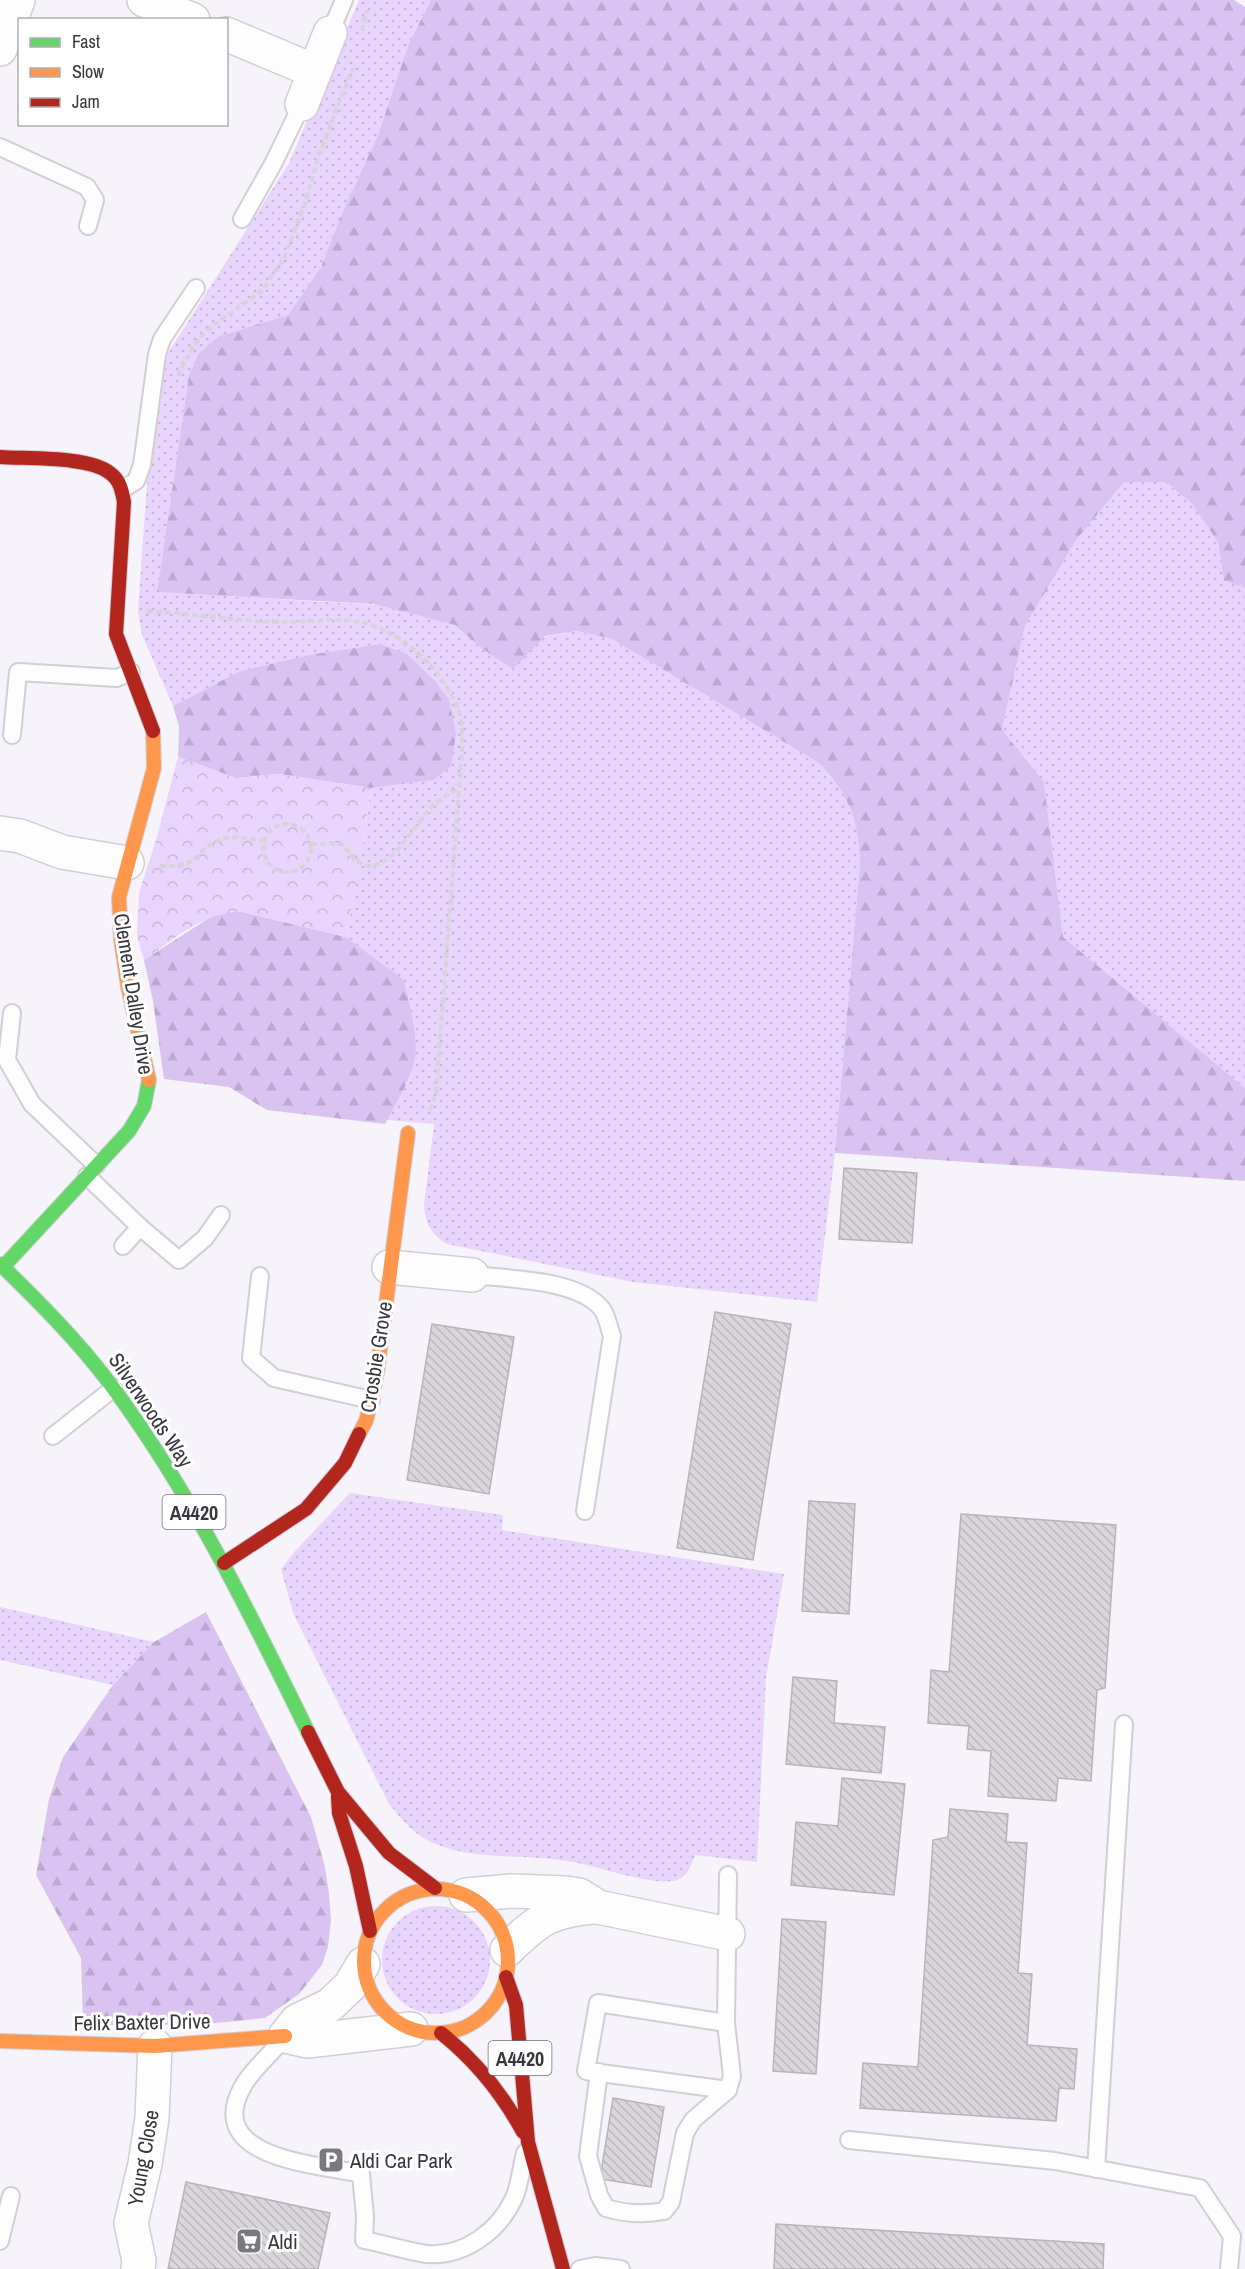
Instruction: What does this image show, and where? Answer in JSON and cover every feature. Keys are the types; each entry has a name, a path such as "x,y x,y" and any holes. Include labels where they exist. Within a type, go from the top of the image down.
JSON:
{"street":[{"path":"0,50 18,0"},
{"path":"144,0 188,18"},
{"path":"228,35 314,71"},
{"path":"302,104 314,71 345,37"},
{"path":"0,457 82,462 105,468 123,489"},
{"name":"Clement Dalley Drive","path":"2,1266 129,1131 144,1106 149,1080 128,987 121,940 119,897 154,768 153,727 116,634 123,489"},
{"path":"0,833 20,836 62,852 127,863"},
{"name":"Crosbie Grove","path":"224,1563 306,1509 345,1463 366,1421 377,1373 408,1133"},
{"name":"Silverwoods Way","path":"2,1266 87,1354 114,1388 207,1532 338,1792 354,1807 375,1837 397,1861 412,1874 451,1892"},
{"path":"389,1267 472,1275"},
{"name":"Silverwoods Way","path":"338,1792 339,1813 356,1866 370,1931"},
{"path":"451,1892 486,1908 494,1917 502,1933 507,1964"},
{"path":"598,1907 579,1895 566,1893 409,1893 386,1908 370,1931 363,1964 350,1986 330,2005 297,2021 285,2036 307,2041 466,2027 483,2016 496,2001 507,1964 533,1925 548,1916 574,1909 598,1907 728,1934"},
{"path":"363,1964 368,1988 381,2008 400,2024 426,2031"},
{"name":"A4420","path":"507,1964 516,2005 528,2142 563,2269"},
{"name":"A4420","path":"426,2031 460,2047 483,2070 507,2102 528,2142"},
{"name":"Felix Baxter Drive","path":"0,2041 155,2046 285,2036"},
{"name":"Young Close","path":"138,2269 139,2261 131,2223 145,2164 152,2118 155,2046"}],"lane":[{"path":"344,0 345,37"},
{"path":"243,219 302,104"},
{"path":"0,147 87,187 95,200 88,226"},
{"path":"123,489 136,481 142,465 157,354 162,339 196,288"},
{"path":"12,735 18,672 70,677 117,678 131,672"},
{"path":"12,1013 7,1060 32,1104 140,1227 179,1260 205,1238 221,1215"},
{"path":"123,1246 140,1227"},
{"path":"472,1275 560,1286 583,1294 603,1310 612,1336 585,1511"},
{"path":"260,1276 251,1358 274,1378 371,1400"},
{"path":"53,1436 114,1388"},
{"path":"1096,2169 1124,1724"},
{"path":"599,2072 588,2156 599,2195 606,2208 621,2213 647,2215 664,2211 671,2202 685,2133 693,2120 728,2090 732,2076 726,2023 729,1875"},
{"path":"726,2023 598,2003 586,2071 728,2090"},
{"path":"285,2036 243,2086 234,2118 236,2126 248,2143 268,2153 361,2174 365,2216 364,2240 439,2254 466,2247 479,2240 506,2213 515,2196 528,2142"},
{"path":"849,2140 1055,2161 1200,2188 1232,2236 1228,2269"},
{"path":"0,2241 10,2196"},
{"path":"580,2269 595,2266 621,2269"}],"path":[{"path":"345,37 369,0"},
{"path":"177,378 193,346 207,330 263,290 285,256 305,203 318,158 354,63"},
{"path":"146,611 147,600"},
{"path":"116,609 280,622 320,620 366,624 400,638 423,657 453,696 461,717 462,751 436,1092 423,1122 408,1133"},
{"path":"311,844 344,845 353,859 360,864 378,865 397,850 434,804 458,789"},
{"path":"293,824 306,833 311,844 310,856 294,871 279,870 264,855 265,841 270,831 277,827 293,824"},
{"path":"127,863 147,866 180,866 192,861 213,842 231,838 265,841"}],"green space":[{"path":"359,0 431,0 409,43 378,135 343,211 321,267 288,315 219,336 199,353 189,375 157,592 377,605 455,625 481,648 578,631 612,639 819,763 838,786 850,809 857,834 860,864 835,1153 817,1302 633,1282 447,1244 437,1236 427,1223 424,1205 434,1124 387,1120 406,1086 415,1059 415,1033 404,980 346,937 371,788 433,780 380,644 309,655 240,671 173,706 142,635 138,611 148,469 163,361 289,163"},
{"path":"431,0 1234,0 1245,7 1245,588 1224,581 1218,542 1192,504 1166,482 1124,482 1077,539 1025,626 1002,730 1044,782 1063,937 1245,1088 1245,1181 835,1153 860,864 857,834 850,809 838,786 819,763 612,639 578,631 545,636 513,669 481,648 455,625 373,604 157,592 189,375 199,353 219,336 288,315 321,267 343,211 378,135 409,43"},
{"path":"1124,482 1166,482 1192,504 1218,542 1224,581 1245,588 1245,1088 1063,937 1044,782 1002,731 1025,626 1077,539"},
{"path":"380,644 407,654 435,681 449,700 456,734 451,766 433,780 371,788 279,774 236,778 178,757 179,726 173,706 240,671 309,655"},
{"path":"178,757 236,778 279,774 371,788 346,937 243,912 229,913 202,921 144,960 137,936 139,893"},
{"path":"228,911 243,912 346,937 404,980 415,1032 415,1059 405,1088 385,1124 267,1110 229,1087 164,1079 153,1001 144,960 212,916"},
{"path":"350,1493 503,1515 502,1530 784,1574 766,1678 757,1862 695,1855 682,1878 673,1881 648,1880 573,1862 545,1858 483,1855 453,1850 430,1842 410,1828 389,1804 293,1613 281,1569"},
{"path":"0,1607 154,1642 113,1685 0,1660"},
{"path":"206,1612 311,1817 325,1867 329,1894 331,1920 328,1947 322,1965 299,1994 265,2018 196,2025 83,2025 81,1958 36,1875 49,1799 63,1757 113,1685 154,1642"},
{"path":"436,1906 457,1910 474,1922 486,1939 490,1960 486,1981 474,1998 457,2010 436,2014 415,2010 398,1998 386,1981 382,1960 386,1939 398,1922 415,1910"}],"building":[{"path":"844,1168 917,1173 912,1243 839,1239"},
{"path":"715,1312 791,1324 753,1560 677,1548"},
{"path":"432,1324 514,1337 489,1494 407,1480"},
{"path":"809,1501 855,1504 849,1614 802,1611"},
{"path":"961,1514 1116,1525 1105,1688 1097,1690 1091,1781 1058,1778 1056,1801 988,1796 991,1751 967,1749 969,1726 928,1723 931,1670 949,1672"},
{"path":"793,1677 837,1681 834,1723 885,1727 881,1773 786,1764"},
{"path":"842,1778 905,1784 894,1895 791,1885 796,1822 838,1826"},
{"path":"950,1809 1008,1814 1006,1842 1027,1843 1018,1973 1032,1974 1027,2045 1077,2049 1074,2089 1059,2088 1056,2121 860,2108 863,2063 918,2067 933,1840 948,1837"},
{"path":"782,1919 826,1922 816,2074 773,2071"},
{"path":"613,2098 664,2107 651,2187 600,2179"},
{"name":"Aldi","path":"186,2182 330,2213 318,2269 168,2269"},
{"path":"776,2224 1104,2244 1103,2269 774,2269"}],"traffic: fast":[{"path":"3,1267 129,1131 144,1106 149,1080"},
{"path":"0,1264 83,1350 108,1381 165,1464 240,1596 308,1732"}],"traffic: slow":[{"path":"149,1080 128,987 121,940 119,897 154,768 153,731"},
{"path":"359,1434 366,1421 377,1373 408,1133"},
{"path":"436,1889 464,1894 487,1910 503,1933 508,1961 503,1989 487,2012 464,2028 436,2033 408,2028 385,2012 369,1989 364,1961 369,1933 385,1910 408,1894 436,1889"},
{"path":"0,2041 155,2046 285,2036"}],"traffic: jam":[{"path":"0,457 58,459 88,464 110,473 118,482 124,502 116,634 153,731"},
{"path":"224,1563 306,1509 345,1463 359,1434"},
{"path":"308,1732 338,1792 389,1853 435,1888"},
{"path":"338,1797 339,1813 356,1866 370,1931"},
{"path":"506,1977 516,2005 528,2142 563,2269"},
{"path":"441,2033 487,2078 523,2132"}],"place":[{"name":"Aldi Car Park","path":"331,2160"},
{"name":"Aldi","path":"249,2241"}]}
